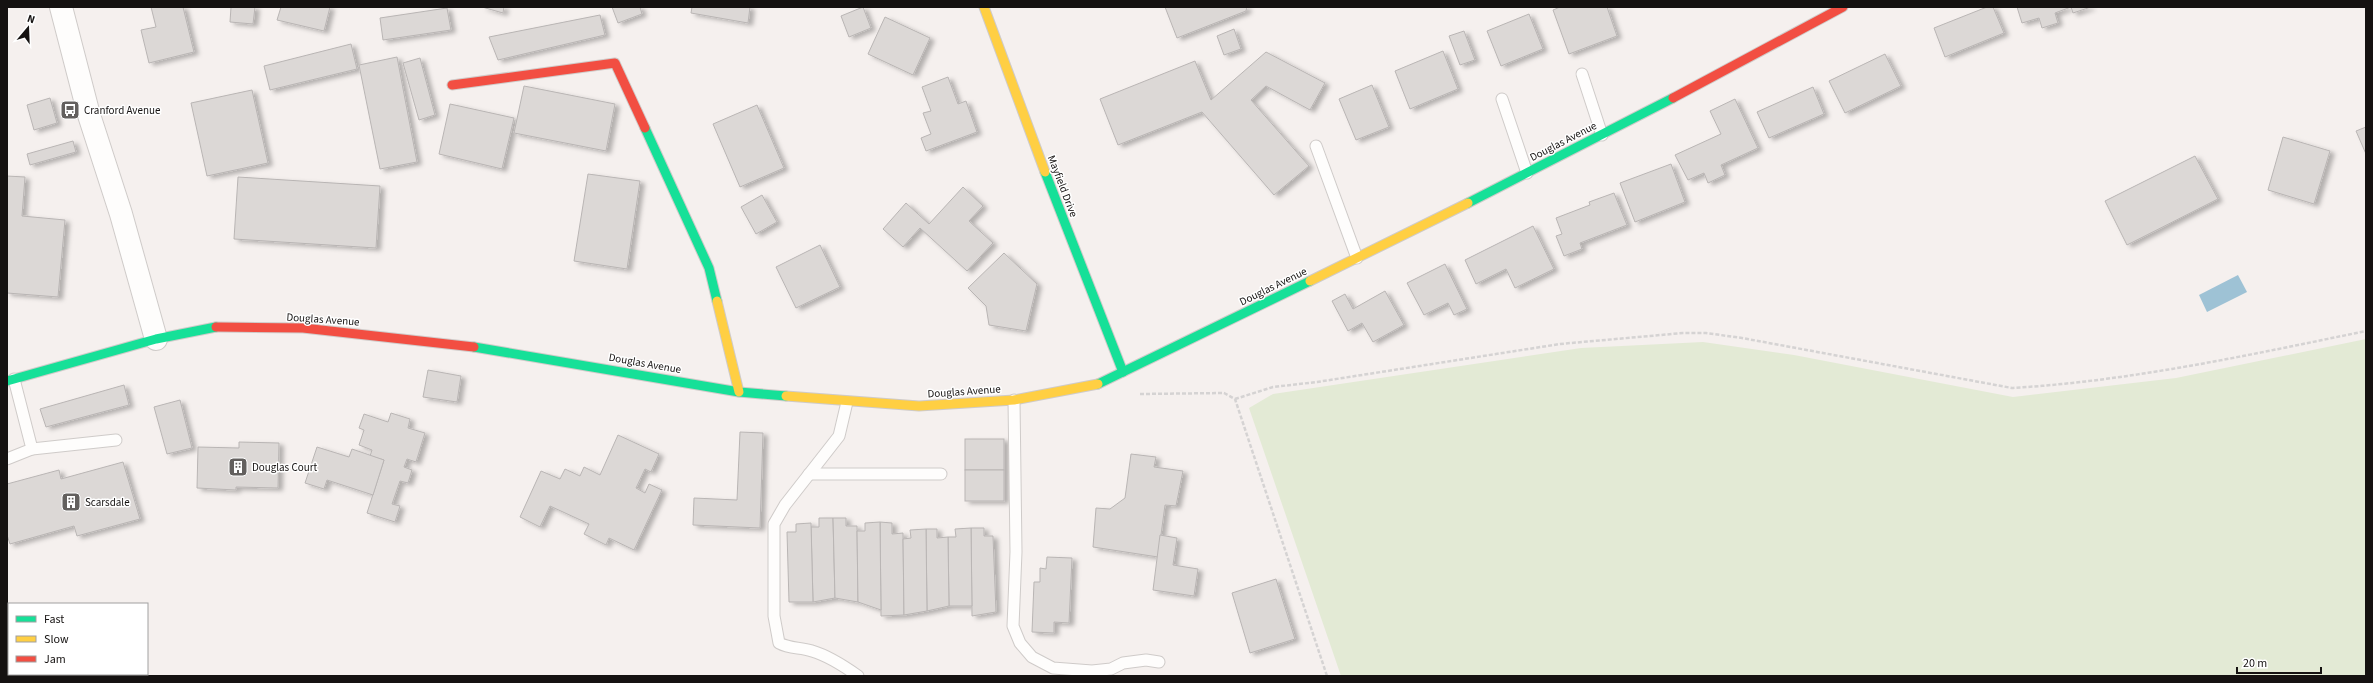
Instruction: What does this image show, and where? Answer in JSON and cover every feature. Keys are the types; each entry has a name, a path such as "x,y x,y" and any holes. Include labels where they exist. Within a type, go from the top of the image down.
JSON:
{"street":[{"path":"61,7 89,115 121,214 156,339"},
{"name":"Mayfield Drive","path":"984,7 1018,103 1123,372"},
{"name":"Douglas Avenue","path":"11,380 156,339 219,326 303,328 379,335 499,350 739,392 847,402 919,406 1014,400 1103,383 1602,135 1843,7"},
{"path":"452,85 616,63 709,268 739,392"}],"lane":[{"path":"1582,74 1602,135"},
{"path":"1502,99 1527,173"},
{"path":"1316,146 1357,258"},
{"path":"11,380 32,449"},
{"path":"1014,400 1016,552 1013,626 1020,643 1032,657 1053,668 1092,671 1111,669 1123,663 1146,660 1159,662"},
{"path":"847,402 839,436 779,512 774,524 774,616 779,643 786,647 811,650 831,659 858,676"},
{"path":"7,459 32,449 116,440"},
{"path":"809,474 941,474"}],"path":[{"path":"1235,400 1273,387 1317,382 1538,347 1683,333 1706,333 1742,338 2012,388 2057,386 2185,367 2366,331"},
{"path":"1103,383 1134,394 1224,393 1235,400 1327,676"}],"green space":[{"path":"2366,339 2366,676 1341,676 1249,408 1273,394 1581,348 1703,342 1794,355 2013,397 2176,378"}],"water":[{"path":"2238,275 2247,292 2207,312 2199,295"}],"building":[{"path":"151,7 183,7 194,52 149,63 141,30 156,27"},
{"path":"231,7 255,7 253,24 230,22"},
{"path":"281,7 330,7 324,31 277,20"},
{"path":"482,7 504,7 503,13"},
{"path":"612,7 640,7 642,14 618,23"},
{"path":"692,7 750,7 748,23 691,13"},
{"path":"863,7 871,28 849,37 841,16"},
{"path":"1165,7 1247,7 1246,11 1177,38"},
{"path":"1560,7 1607,7 1617,36 1569,54 1553,10"},
{"path":"1987,7 1993,7 2004,33 1945,57 1934,28"},
{"path":"2017,7 2071,7 2055,13 2058,23 2042,28 2039,18 2022,23"},
{"path":"2071,7 2091,7 2073,13"},
{"path":"447,8 451,30 383,40 380,18"},
{"path":"1529,14 1543,49 1501,66 1487,31"},
{"path":"600,15 605,35 498,60 489,37"},
{"path":"885,17 930,38 913,75 868,54"},
{"path":"1234,29 1241,49 1224,55 1217,36"},
{"path":"1464,31 1475,60 1460,65 1449,36"},
{"path":"351,44 357,69 270,90 264,66"},
{"path":"1443,51 1458,89 1410,109 1395,71"},
{"path":"1266,52 1325,83 1310,110 1266,86 1251,100 1309,166 1274,195 1202,112 1118,145 1100,99 1195,61 1211,100"},
{"path":"1885,54 1901,86 1845,113 1829,81"},
{"path":"397,57 417,162 380,169 359,65"},
{"path":"420,58 435,115 419,120 403,63"},
{"path":"948,77 958,104 966,101 977,132 926,151 921,138 931,134 923,113 931,111 922,87"},
{"path":"1372,85 1389,127 1356,140 1339,99"},
{"path":"524,86 615,104 606,151 514,133"},
{"path":"1813,87 1824,114 1769,138 1757,112"},
{"path":"252,90 268,163 207,176 191,103"},
{"path":"50,98 57,123 34,130 27,105"},
{"path":"1735,99 1758,148 1721,165 1725,175 1708,183 1704,173 1688,180 1675,155 1721,134 1710,111"},
{"path":"450,104 514,118 502,169 439,154"},
{"path":"757,105 784,168 740,187 713,124"},
{"path":"2366,127 2366,154 2356,131"},
{"path":"2283,137 2330,151 2314,204 2268,190"},
{"path":"73,141 76,152 30,165 27,154"},
{"path":"2195,156 2218,199 2127,245 2105,201"},
{"path":"1671,164 1685,202 1635,222 1620,183"},
{"path":"588,174 640,181 627,269 574,261"},
{"path":"7,176 25,177 22,216 65,220 58,297 7,293"},
{"path":"238,177 380,186 376,248 234,239"},
{"path":"963,187 983,206 969,221 993,243 967,271 920,228 903,247 883,229 906,203 929,224"},
{"path":"1614,193 1627,225 1580,243 1582,249 1564,256 1556,236 1562,234 1556,218 1590,205 1589,202"},
{"path":"762,195 777,222 756,234 741,207"},
{"path":"1533,226 1554,269 1515,288 1506,269 1476,284 1465,260"},
{"path":"820,245 840,287 796,308 776,267"},
{"path":"1004,253 1037,284 1026,331 989,325 986,306 968,288"},
{"path":"1445,264 1467,309 1454,315 1448,303 1424,315 1407,283"},
{"path":"1385,291 1404,325 1373,342 1362,323 1348,331 1332,301 1345,294 1353,309"},
{"path":"428,370 461,376 457,402 423,397"},
{"path":"124,385 129,405 46,427 40,409"},
{"path":"180,400 192,448 167,454 154,407"},
{"path":"391,413 410,419 408,428 425,433 416,462 407,459 404,467 412,470 408,483 400,481 392,504 400,506 395,522 367,513 384,460 370,456 372,450 359,445 364,430 359,428 364,414 388,422"},
{"path":"740,432 763,433 760,528 693,525 694,498 737,500"},
{"path":"618,435 659,454 651,472 645,469 636,488 645,493 649,484 662,490 634,550 609,538 606,545 584,534 589,524 550,506 540,527 520,517 541,471 560,479 565,469 580,476 584,467 600,475"},
{"path":"965,439 1004,439 1004,470 965,470"},
{"name":"Douglas Court","path":"239,442 279,443 278,488 236,487 236,490 197,488 198,447 239,448"},
{"path":"317,447 349,457 352,449 384,460 373,495 327,480 324,489 305,483"},
{"path":"1131,454 1156,457 1154,467 1183,471 1176,506 1165,505 1158,557 1093,547 1096,508 1110,509 1125,498"},
{"name":"Scarsdale","path":"123,462 140,519 77,536 74,526 10,544 7,535 7,484 59,470 61,479"},
{"path":"965,470 1004,470 1004,501 965,501"},
{"path":"819,518 833,518 835,598 813,602 811,527 819,527"},
{"path":"833,518 846,518 846,526 857,526 858,602 835,598"},
{"path":"880,522 892,523 892,534 903,533 904,615 881,616"},
{"path":"880,522 881,610 858,602 857,531 865,531 865,523"},
{"path":"811,523 813,602 789,602 787,532 796,532 796,524"},
{"path":"971,528 984,528 984,536 993,536 996,612 972,616"},
{"path":"971,528 972,606 949,606 948,537 956,537 955,529"},
{"path":"926,529 937,529 937,538 948,537 949,606 927,611"},
{"path":"926,529 927,611 904,615 903,539 911,538 910,530"},
{"path":"1160,535 1177,538 1173,565 1198,569 1194,596 1153,590"},
{"path":"1047,557 1072,558 1069,623 1054,622 1054,633 1032,632 1034,582 1040,582 1040,568 1046,569"},
{"path":"1276,579 1295,639 1250,653 1232,593"}],"traffic: fast":[{"path":"1468,203 1673,98"},
{"path":"645,128 709,268 717,301"},
{"path":"1045,172 1123,372"},
{"path":"1098,384 1310,281"},
{"path":"7,381 156,339 216,327"},
{"path":"474,347 739,392 786,396"}],"traffic: slow":[{"path":"984,7 1045,172"},
{"path":"1310,281 1468,203"},
{"path":"717,301 739,392"},
{"path":"786,396 919,406 1014,400 1098,384"}],"traffic: jam":[{"path":"1673,98 1843,7"},
{"path":"452,85 615,63 645,128"},
{"path":"216,327 303,328 474,347"}],"place":[{"name":"Cranford Avenue","path":"70,110"},
{"name":"Douglas Court","path":"238,467"},
{"name":"Scarsdale","path":"71,502"}]}
